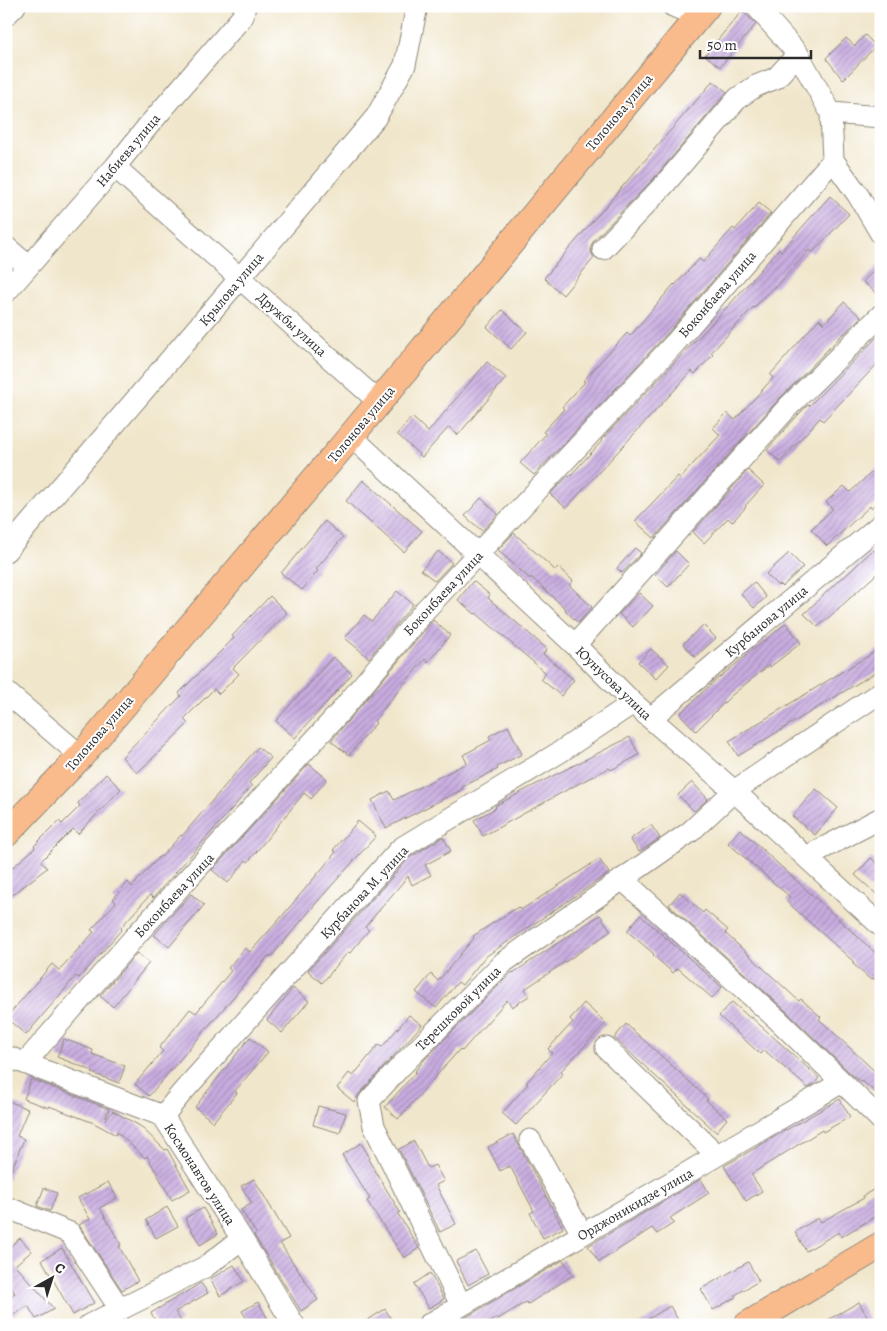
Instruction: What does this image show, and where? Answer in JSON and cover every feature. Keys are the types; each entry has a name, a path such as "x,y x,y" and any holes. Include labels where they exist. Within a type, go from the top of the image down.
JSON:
{"main road":[{"name":"Толонова улица","path":"6,834 81,756 351,436 702,12"},
{"path":"747,1325 881,1245"}],"street":[{"path":"6,15 14,6"},
{"name":"Набиева улица","path":"6,292 243,16 246,6"},
{"name":"Крылова улица","path":"6,551 376,117 405,65 417,6"},
{"path":"673,6 702,12"},
{"path":"756,6 798,54 831,114 833,160 858,195 881,234"},
{"path":"603,249 664,185 738,98 756,86 776,78 798,54"},
{"path":"831,114 881,117"},
{"name":"Боконбаева улица","path":"16,1059 138,933 341,711 425,610 674,343 833,160"},
{"name":"Дружбы улица","path":"115,167 379,402"},
{"path":"6,247 28,266"},
{"path":"575,645 788,407 881,315"},
{"name":"Юунусова улица","path":"351,436 575,645 634,703 734,791 881,926"},
{"name":"Курбанова улица","path":"651,718 881,524"},
{"path":"6,692 81,756"},
{"name":"Терешковой улица","path":"461,1306 374,1126 369,1101 504,962 690,832 734,791 881,692"},
{"name":"Курбанова М. улица","path":"163,1116 180,1094 401,848 560,752 634,703"},
{"path":"806,857 881,818"},
{"path":"622,879 778,1020 881,1120"},
{"path":"606,1048 717,1155"},
{"name":"Космонавтов улица","path":"16,1059 163,1116 242,1239 294,1325"},
{"name":"Орджоникидзе улица","path":"428,1325 842,1082"},
{"path":"530,1140 582,1234"},
{"path":"6,1207 70,1233 120,1309"},
{"path":"89,1325 205,1267 242,1239"}],"building":[{"path":"742,11 756,24 720,67 705,55"},
{"path":"865,35 876,46 843,80 826,58 846,38 855,46"},
{"path":"713,81 727,92 655,177 594,240 591,252 594,258 563,295 544,278"},
{"path":"830,196 849,214 812,253 809,250 775,288 774,286 753,307 711,353 713,355 695,374 692,371 566,508 550,494 569,477 601,440 730,304 779,249 781,251"},
{"path":"759,203 771,213 666,335 534,475 520,463 546,434 543,432 564,409 562,407 585,382 583,381 627,333 630,336 674,284 699,259 703,262 733,228 735,230"},
{"path":"881,263 881,297 863,282"},
{"path":"844,302 861,317 779,399 654,538 635,521 678,476 680,478 720,435 713,428 727,413 735,420 773,378 770,375 819,319 824,324"},
{"path":"502,310 527,332 511,349 487,327"},
{"path":"881,333 881,360 823,421 820,418 780,462 767,450 797,416"},
{"path":"487,362 506,378 458,435 449,427 422,457 397,434 412,417 428,432"},
{"path":"881,464 881,499 871,508 870,506 827,546 811,529 833,509 826,502 844,486 850,492"},
{"path":"748,470 764,485 732,522 728,518 704,543 693,532"},
{"path":"363,480 422,531 404,552 346,501"},
{"path":"481,498 498,514 482,531 465,516"},
{"path":"325,521 343,537 316,569 318,571 302,590 281,573"},
{"path":"514,533 555,570 558,567 573,581 569,585 592,607 578,623 566,609 531,577 530,579 498,550"},
{"path":"635,548 641,553 622,573 617,568"},
{"path":"873,550 881,558 881,570 818,627 804,614"},
{"path":"438,551 452,563 435,581 421,570"},
{"path":"676,551 689,564 668,587 655,575"},
{"path":"789,553 803,567 782,587 779,584 778,586 766,574"},
{"path":"473,581 490,595 488,598 547,649 543,654 574,680 561,696 541,679 546,673 458,600"},
{"path":"754,582 766,597 754,608 741,594"},
{"path":"397,591 413,604 369,658 345,638 364,615 372,621"},
{"path":"639,593 653,606 633,627 619,614"},
{"path":"270,596 287,613 233,668 239,674 219,694 214,689 184,719 188,724 137,773 122,757 181,696 179,693 234,638 232,636"},
{"path":"433,620 450,635 428,662 425,659 402,686 374,721 376,723 349,755 331,741"},
{"path":"786,623 801,643 770,667 769,665 732,695 696,731 680,714 710,685"},
{"path":"703,625 716,638 695,657 683,644"},
{"path":"881,648 881,669 738,756 729,741"},
{"path":"651,649 669,665 656,679 638,662"},
{"path":"333,657 352,674 295,738 276,721"},
{"path":"508,726 522,754 497,767 498,769 462,787 463,789 386,828 372,800 389,791 394,800 467,763 463,755 491,740 489,736"},
{"path":"630,737 639,755 574,786 483,836 474,820 525,790"},
{"path":"258,747 271,758 249,783 252,786 153,898 150,895 121,927 122,929 79,978 76,976 26,1035 6,1018 52,964 59,970 94,932 91,930 116,902 113,899 128,882 132,887 160,856 182,836"},
{"path":"309,764 327,779 311,799 304,793 248,862 246,860 228,883 212,870"},
{"path":"106,774 121,789 78,834 73,829 41,861 47,868 6,900 6,873 35,848 34,846 59,821 62,824 80,806 78,803"},
{"path":"692,782 708,799 694,811 678,795"},
{"path":"816,789 838,808 815,835 792,816"},
{"path":"358,821 376,836 271,957 269,955 149,1096 135,1084 163,1051 159,1048 190,1009 196,1013 231,971 228,968 245,948 250,952 278,921 336,852 333,850"},
{"path":"651,825 660,838 639,852 630,839"},
{"path":"740,829 881,958 881,985 873,978 871,980 852,963 854,962 786,901 790,897 728,843"},
{"path":"443,837 451,851 425,865 431,875 412,885 408,876 365,927 369,930 322,983 308,971 409,858"},
{"path":"871,858 881,867 881,898 855,875"},
{"path":"599,859 609,873 485,957 462,985 458,982 436,1008 416,992 431,974 438,981 474,938 473,936 518,907 521,910"},
{"path":"680,892 703,913 705,910 728,930 725,933 799,1001 801,999 821,1017 819,1019 881,1077 881,1097 850,1073 786,1011 669,905"},
{"path":"191,894 204,905 169,947 154,935"},
{"path":"600,915 611,931 525,989 529,996 512,1007 507,1000 462,1051 460,1049 398,1119 385,1107 425,1059 512,972"},
{"path":"640,915 722,987 712,998 678,968 673,973 627,931"},
{"path":"137,953 149,963 113,1007 100,996"},
{"path":"293,988 309,1001 282,1033 267,1020"},
{"path":"732,1002 819,1078 814,1084 808,1088 764,1050 760,1054 719,1016"},
{"path":"584,1003 606,1023 561,1071 563,1073 516,1125 502,1113 552,1053 548,1049 573,1022 570,1019"},
{"path":"409,1015 422,1025 354,1102 337,1088 349,1073 353,1076 378,1045 382,1047"},
{"path":"626,1024 708,1099 706,1100 727,1119 716,1132 614,1038"},
{"path":"250,1037 268,1052 235,1091 237,1093 213,1122 195,1107"},
{"path":"64,1039 93,1050 92,1054 125,1066 119,1083 57,1057"},
{"path":"31,1079 109,1109 105,1120 113,1111 140,1126 165,1150 167,1149 190,1190 172,1200 147,1156 145,1158 117,1132 116,1135 94,1123 24,1099"},
{"path":"840,1099 850,1117 823,1132 822,1130 751,1174 762,1191 746,1201 724,1166"},
{"path":"6,1100 28,1109 17,1136 24,1139 7,1181"},
{"path":"318,1106 346,1113 340,1133 313,1125"},
{"path":"513,1134 563,1228 543,1238 530,1213 534,1211 510,1166 500,1171 488,1147"},
{"path":"414,1141 428,1168 435,1165 444,1181 436,1185 456,1224 440,1232 399,1149"},
{"path":"361,1143 370,1158 368,1159 400,1212 398,1214 419,1248 404,1258 367,1201 370,1199 342,1155"},
{"path":"254,1179 289,1238 280,1243 318,1300 301,1311 254,1235 256,1233 241,1210 252,1203 241,1186"},
{"path":"701,1179 709,1193 670,1218 674,1223 657,1234 652,1228 599,1262 588,1246"},
{"path":"108,1182 117,1198 100,1208 121,1245 119,1246 138,1281 122,1290 79,1225 90,1219 78,1198"},
{"path":"881,1185 881,1213 841,1237 839,1232 806,1251 795,1232 818,1218 821,1222 864,1198 863,1196"},
{"path":"44,1188 57,1193 50,1211 37,1206"},
{"path":"167,1207 178,1226 156,1238 146,1220"},
{"path":"203,1208 218,1234 200,1245 185,1218"},
{"path":"20,1238 32,1251 15,1265 54,1309 36,1319 28,1306 6,1319 6,1298 15,1293 6,1282 6,1250"},
{"path":"62,1248 94,1303 73,1315 42,1260"},
{"path":"476,1251 488,1274 468,1285 456,1261"},
{"path":"563,1260 573,1275 528,1304 526,1302 486,1325 453,1325"},
{"path":"748,1262 759,1281 713,1310 701,1289"},
{"path":"234,1265 244,1281 220,1296 210,1279"},
{"path":"430,1273 444,1299 429,1308 414,1284"},
{"path":"201,1283 208,1293 175,1312 181,1321 174,1325 158,1325 151,1313"},
{"path":"258,1302 268,1319 258,1325 251,1325 242,1311"},
{"path":"859,1302 872,1325 819,1325"},
{"path":"670,1306 681,1325 638,1325"},
{"path":"385,1309 395,1325 360,1325"}]}
